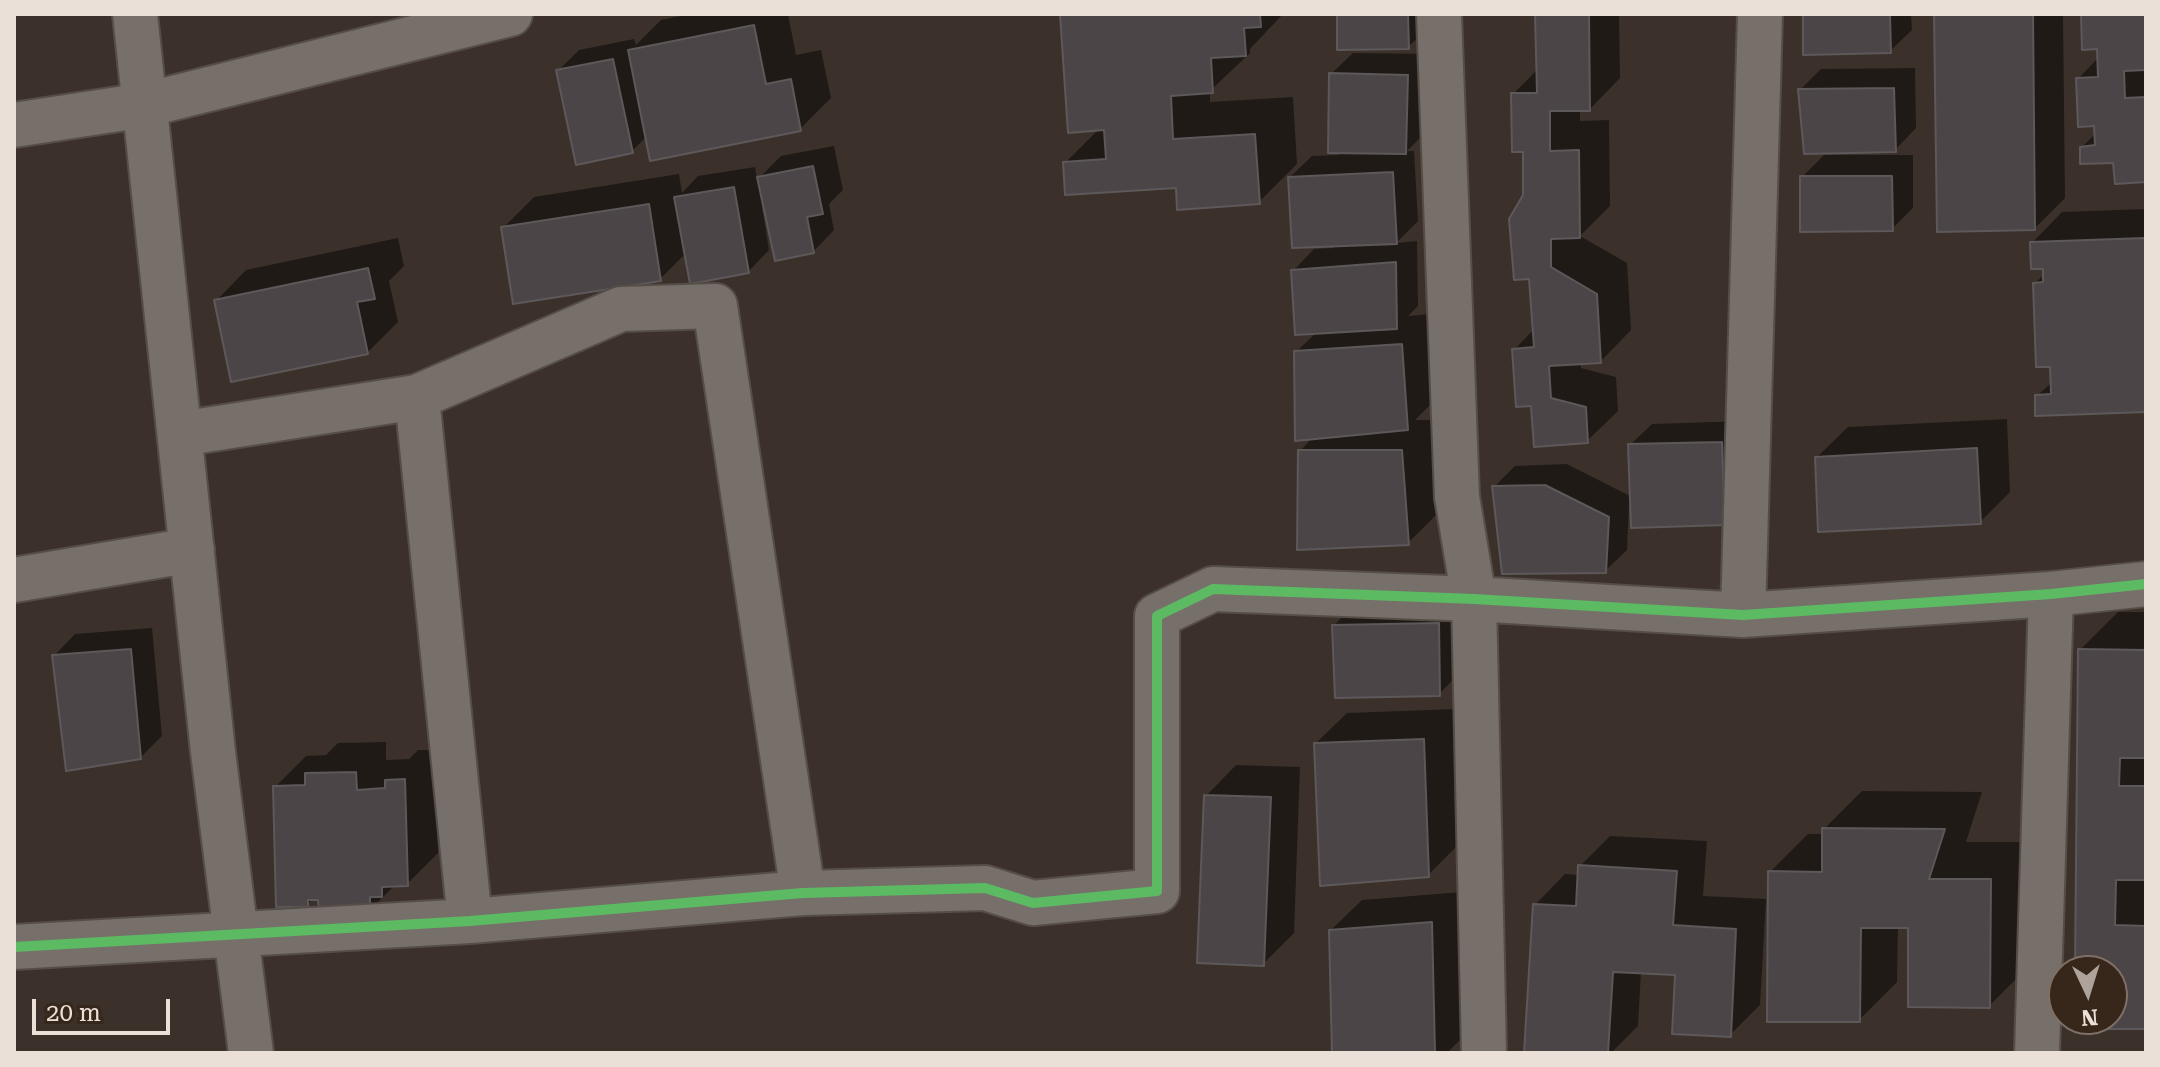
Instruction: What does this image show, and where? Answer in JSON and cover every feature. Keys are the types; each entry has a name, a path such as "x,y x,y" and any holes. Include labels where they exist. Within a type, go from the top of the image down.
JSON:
{"street":[{"path":"135,14 213,752 251,1053"},
{"path":"14,125 145,105 510,14"},
{"path":"1439,14 1457,497 1474,599 1484,1053"},
{"path":"1743,615 1760,14"},
{"path":"180,434 417,397 621,309 715,306 803,893"},
{"path":"417,397 470,921"},
{"path":"14,580 192,550"},
{"path":"14,947 470,921 803,893 985,888 1033,903 1157,891 1157,616 1213,589 1474,599 1743,615 2051,594 2146,584"},
{"path":"2037,1053 2051,594"}],"building":[{"path":"1060,14 1260,14 1261,27 1244,28 1246,56 1211,58 1213,93 1171,96 1173,139 1255,134 1260,204 1177,210 1176,188 1065,195 1063,162 1106,159 1104,130 1068,133"},
{"path":"1337,14 1408,14 1409,49 1337,50"},
{"path":"1535,14 1589,14 1590,111 1550,111 1550,151 1579,150 1580,238 1551,239 1551,267 1597,294 1601,363 1549,366 1551,398 1586,407 1588,443 1534,447 1531,406 1516,407 1512,349 1534,347 1529,279 1514,280 1509,219 1523,195 1523,152 1512,152 1511,93 1537,93"},
{"path":"1803,14 1890,14 1891,53 1803,55"},
{"path":"1934,14 2033,14 2035,230 1937,232"},
{"path":"2081,14 2146,14 2146,70 2124,71 2125,98 2146,97 2146,182 2115,184 2113,163 2080,164 2080,147 2095,145 2094,126 2078,127 2076,78 2098,77 2097,49 2082,50"},
{"path":"754,25 766,84 791,79 801,131 650,161 628,50"},
{"path":"613,59 633,153 576,165 556,70"},
{"path":"1329,73 1408,75 1406,154 1328,153"},
{"path":"1894,88 1896,152 1804,154 1798,89"},
{"path":"813,166 823,214 807,217 814,253 775,261 757,177"},
{"path":"1393,172 1397,244 1292,248 1288,177"},
{"path":"1800,176 1892,176 1893,231 1800,232"},
{"path":"734,187 749,273 690,284 674,197"},
{"path":"649,204 661,281 513,304 501,227"},
{"path":"2146,238 2146,412 2035,416 2035,395 2051,394 2050,367 2036,367 2033,283 2043,282 2043,269 2031,269 2030,242"},
{"path":"1396,262 1397,329 1295,335 1291,270"},
{"path":"368,268 375,299 357,302 368,354 231,382 214,300"},
{"path":"1402,344 1408,430 1295,441 1294,351"},
{"path":"1722,442 1725,525 1631,528 1628,444"},
{"path":"1977,448 1981,524 1818,532 1815,457"},
{"path":"1298,450 1402,450 1409,545 1297,550"},
{"path":"1545,485 1609,517 1606,573 1502,574 1492,486"},
{"path":"1439,623 1440,696 1335,698 1332,625"},
{"path":"131,649 141,759 66,771 52,655"},
{"path":"2078,649 2146,650 2146,758 2120,758 2119,786 2146,786 2146,880 2116,880 2115,925 2146,926 2146,1029 2128,1029 2128,955 2075,955"},
{"path":"1424,739 1429,877 1320,886 1314,743"},
{"path":"356,772 357,790 385,788 385,780 405,779 408,886 382,887 382,897 370,897 370,913 319,915 318,900 308,900 308,907 276,907 273,786 305,785 305,773"},
{"path":"1204,795 1271,797 1264,966 1197,963"},
{"path":"1822,828 1945,829 1929,879 1991,879 1990,1008 1908,1007 1908,928 1861,928 1860,1022 1767,1022 1768,871 1822,872"},
{"path":"1578,865 1677,871 1673,925 1736,929 1731,1037 1672,1034 1675,975 1613,972 1608,1053 1524,1053 1533,904 1576,906"},
{"path":"1432,922 1435,1053 1332,1053 1329,930"}],"cycle path":[{"path":"14,947 470,921 803,893 985,888 1033,903 1157,891 1157,616 1213,589 1474,599 1743,615 2051,594 2146,584"}]}
